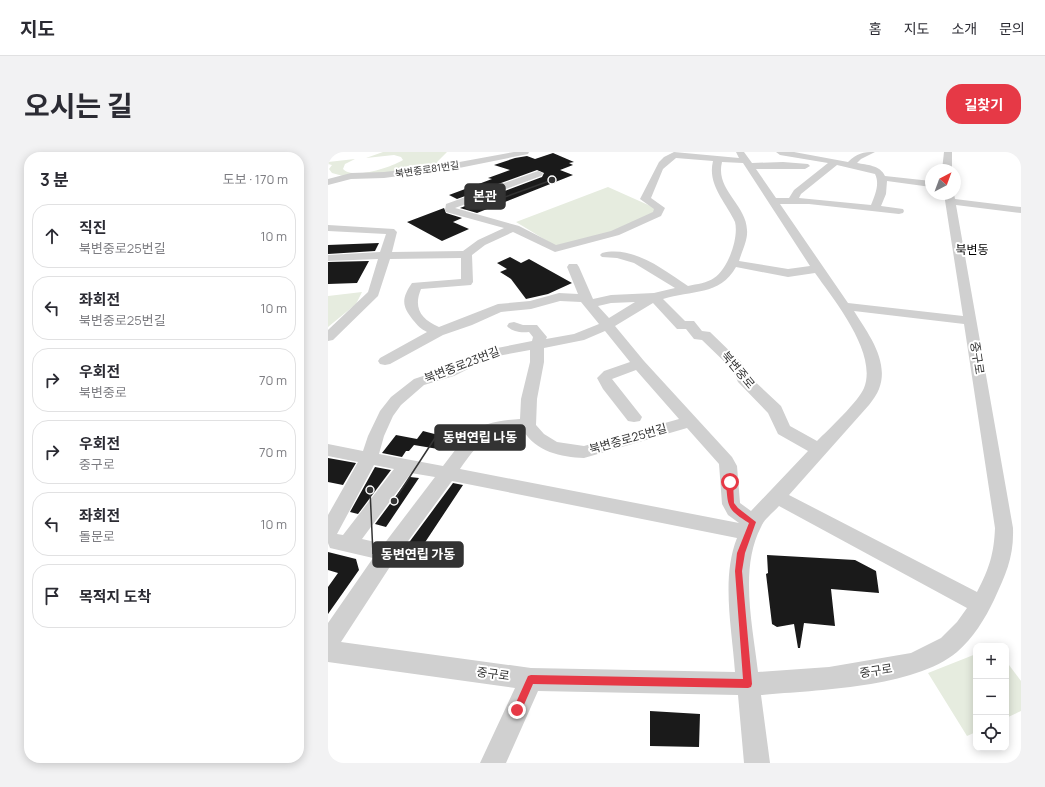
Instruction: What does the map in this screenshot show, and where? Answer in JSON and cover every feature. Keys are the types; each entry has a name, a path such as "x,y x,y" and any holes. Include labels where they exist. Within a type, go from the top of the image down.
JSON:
{"street":[{"name":"북변중로81번길","path":"328,182 341,177 384,175 478,163 526,152"},
{"path":"780,152 811,155 879,172 882,179 881,194 875,208"},
{"path":"850,165 858,157 868,152"},
{"path":"947,152 947,164"},
{"path":"538,174 450,206 450,210 515,228 555,249 615,233 657,214 660,208 645,199 652,189 659,167 664,161 674,155 745,160 838,173"},
{"path":"385,361 438,332 467,322 498,308 531,305 560,297 588,301 655,297 716,284 724,277 733,263 740,244 742,229 736,213 716,176 718,159"},
{"path":"745,160 844,306 871,354 874,381 872,388 864,401 818,450 750,527 741,553 738,571 757,763"},
{"path":"793,200 797,192 835,162"},
{"path":"867,178 925,183"},
{"path":"773,201 793,200 900,211"},
{"name":"중구로","path":"328,651 531,680 748,684 829,678 890,669 913,664 949,645 965,629 981,605 1001,562 1004,547 1004,528 971,321 949,200"},
{"path":"961,200 1021,210"},
{"path":"328,228 391,231 386,256 374,293 328,337"},
{"path":"466,255 470,249 480,245 492,236 515,228"},
{"path":"328,258 426,254 466,255"},
{"path":"438,332 430,330 411,309 410,300 416,286 467,282 468,259 466,255"},
{"path":"606,255 617,255 631,258 659,272 686,290"},
{"path":"733,263 788,273 818,269"},
{"path":"573,267 588,301 639,364 726,461 728,466 731,504 750,527"},
{"path":"537,346 576,338 609,326 638,306 655,297"},
{"name":"북변중로","path":"655,297 682,326 689,324 699,336 705,335 737,366 743,379 775,410 784,430 818,450"},
{"path":"844,306 971,321"},
{"path":"328,642 388,553 473,439 480,434 499,427 512,424 528,425 528,399 536,362 537,346 540,337 537,324 522,329 514,326"},
{"name":"북변중로23번길","path":"328,532 369,458 376,436 386,415 404,393 415,384 428,378 449,373 487,354 498,351 537,346"},
{"name":"북변중로25번길","path":"634,417 608,386 604,378 609,374 639,364"},
{"name":"북변중로25번길","path":"528,425 532,434 548,445 572,452 584,452 690,421"},
{"path":"328,450 447,474 750,527"},
{"path":"347,544 406,466"},
{"path":"777,497 981,605"},
{"path":"328,540 388,553"},
{"path":"493,763 531,680"}],"shaded area":[{"path":"383,152 447,152 437,162 439,166 413,171 343,176 332,173 329,169 332,165 328,164 328,162 355,159 345,164 343,169 348,172 363,173 382,169 403,160 401,157 394,155 366,158"},
{"path":"608,187 655,208 652,216 615,231 557,247 516,222"},
{"path":"362,292 356,304 328,327 328,296"},
{"path":"973,655 973,733 967,736 928,673"},
{"path":"1009,665 1021,681 1021,711 1009,717"}],"building":[{"path":"553,153 574,162 569,163 573,165 560,170 573,175 477,213 460,208 542,177 544,173 537,170 457,199 449,195 492,179 488,178 510,170 494,165 515,158 527,156 535,159"},
{"path":"444,208 446,213 462,218 453,222 469,229 442,241 407,222"},
{"path":"379,243 375,251 328,254 328,245"},
{"path":"510,257 521,263 529,259 572,283 548,294 526,299 511,279 500,272 507,269 497,263"},
{"path":"369,261 357,283 328,284 328,262"},
{"path":"423,431 446,437 438,449 414,445 409,451 406,451 402,457 382,453 396,435 417,439"},
{"path":"328,458 356,463 343,485 328,482"},
{"path":"375,467 391,470 358,514 350,512"},
{"path":"410,477 419,478 386,527 375,524"},
{"path":"453,483 463,485 414,559 399,556"},
{"path":"328,552 356,559 359,570 328,614 328,587 338,573 328,570"},
{"path":"767,555 855,560 876,571 879,593 831,589 835,626 804,623 800,648 798,648 794,624 777,627 772,624 766,574 768,573"},
{"path":"650,711 700,714 699,747 650,746"}],"place":[{"name":"본관","path":"552,180"},
{"name":"동변연립 가동","path":"370,490"},
{"name":"동변연립 나동","path":"394,501"}],"district":[{"name":"북변동","path":"972,250"}],"route":[{"path":"517,710 531,680 748,684 738,571 741,553 753,522 736,510 731,504 730,482"}]}
